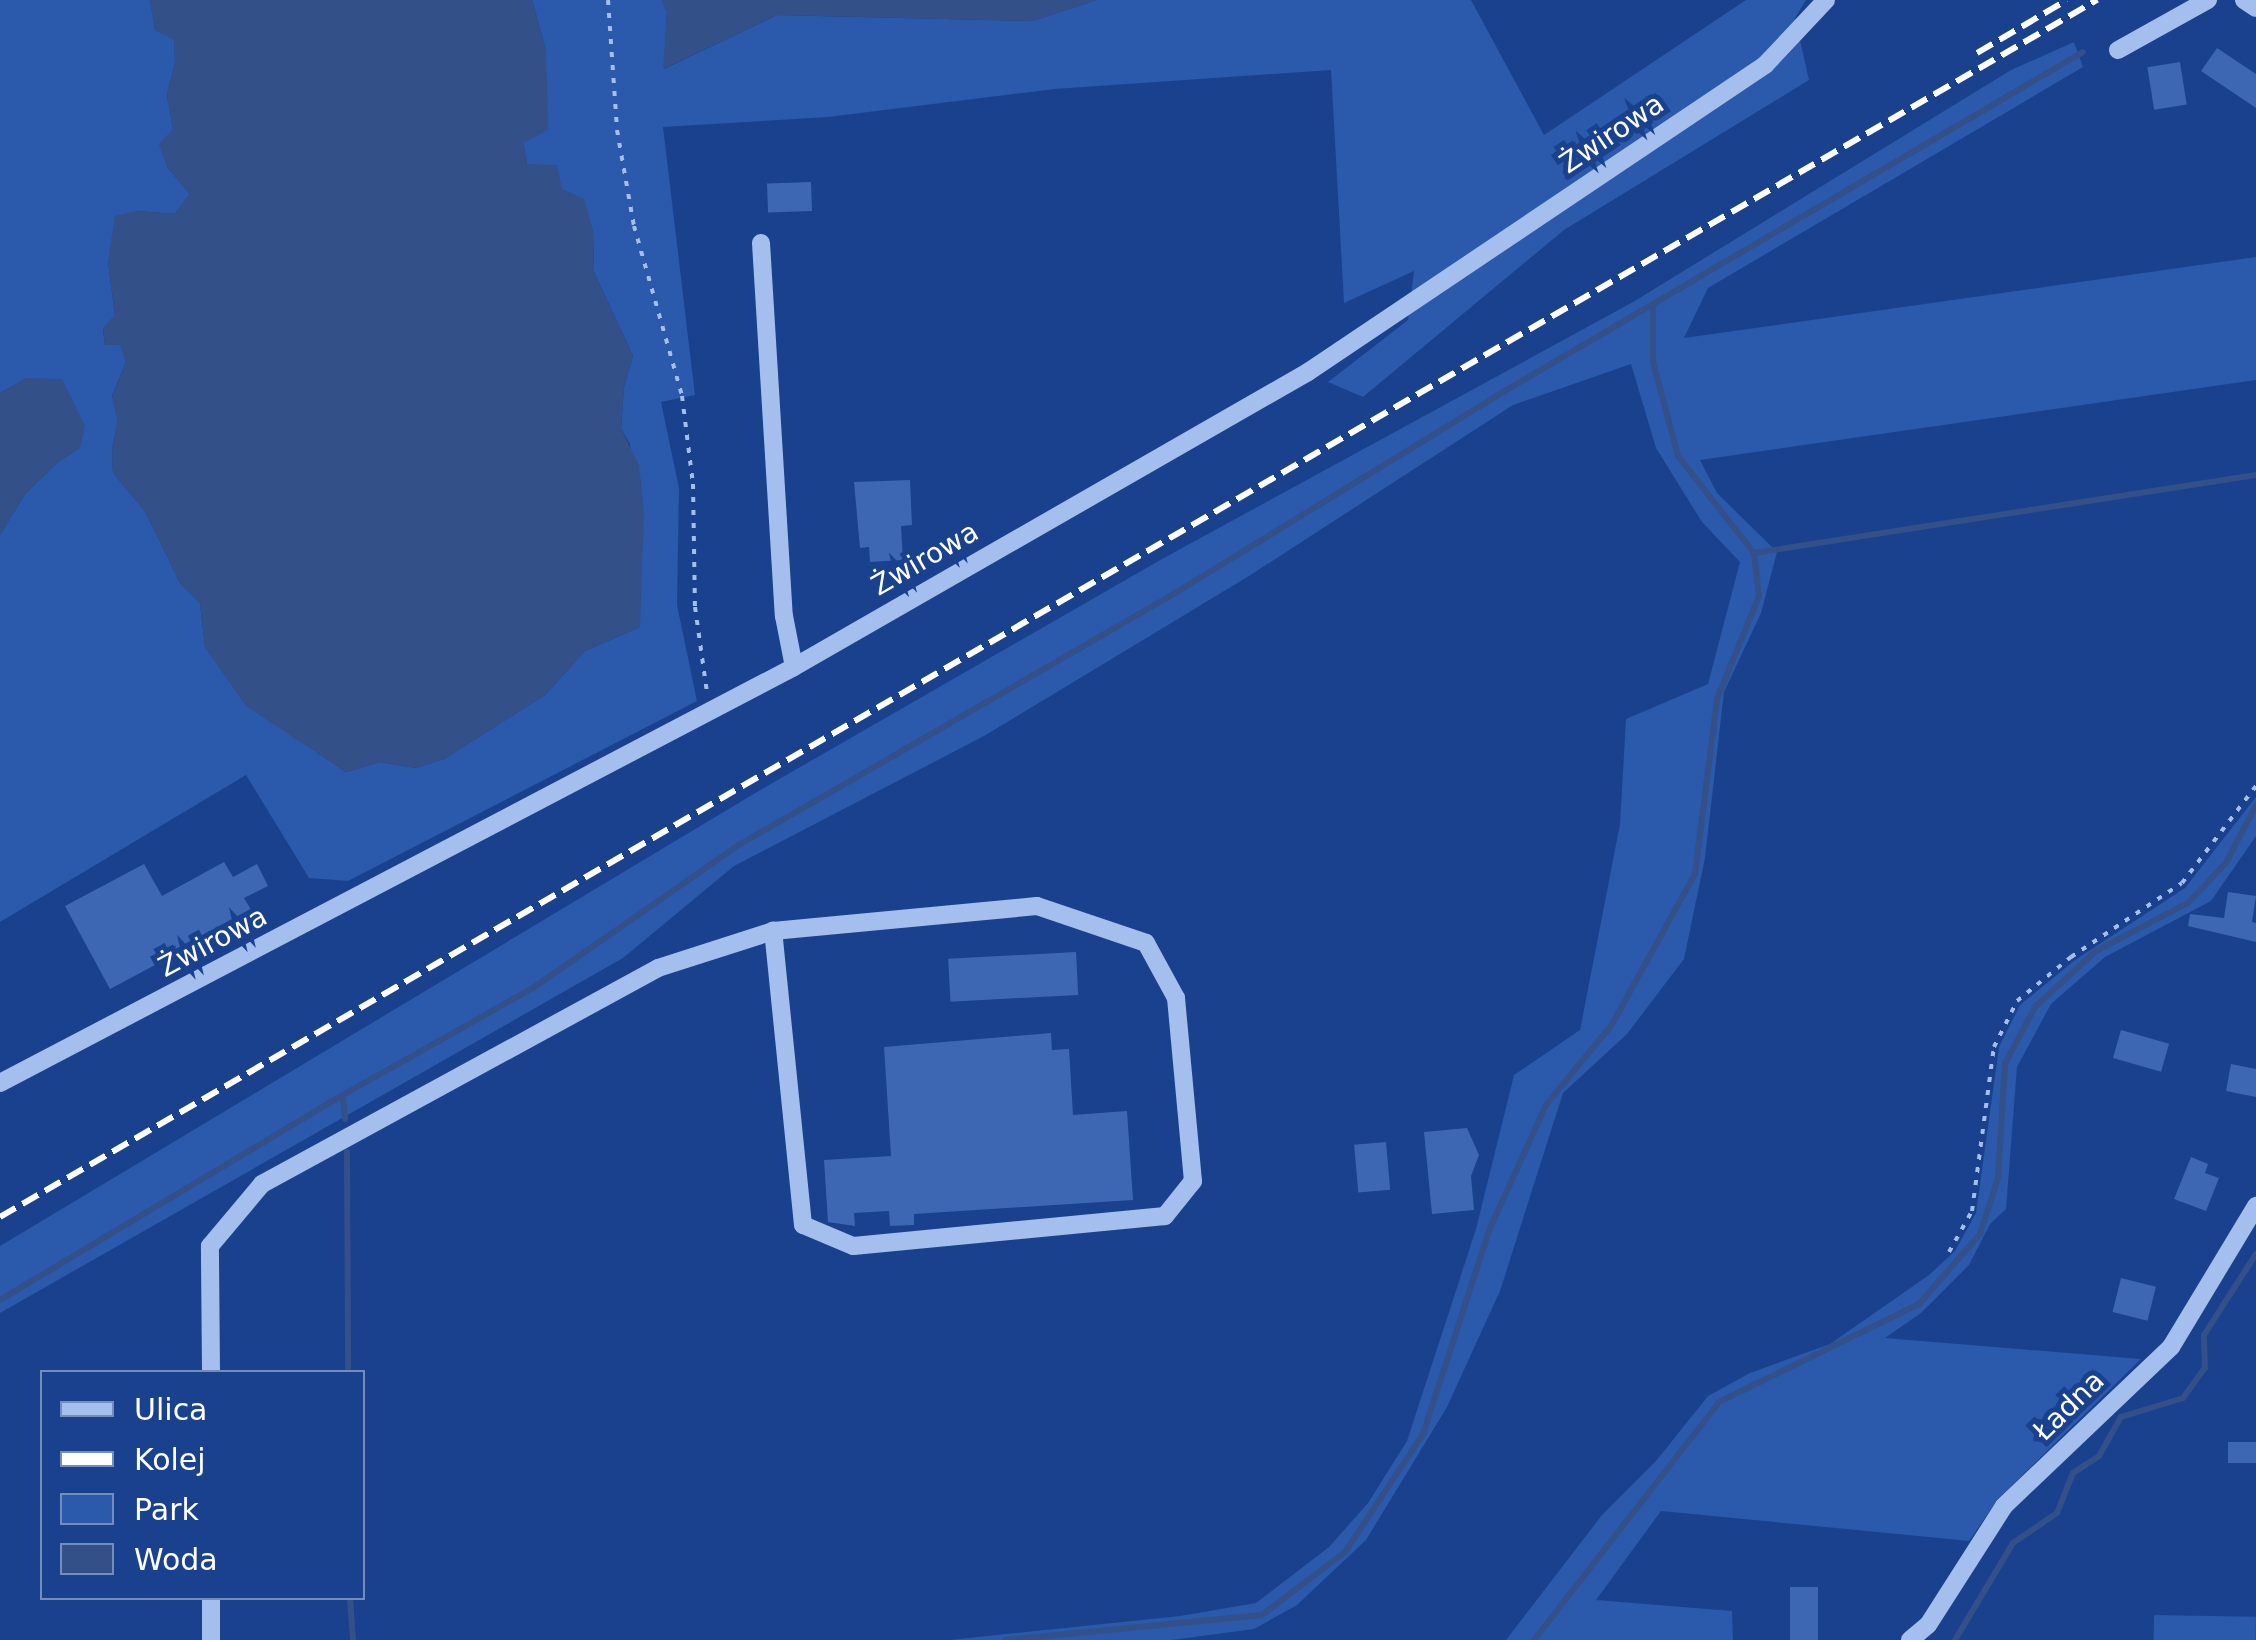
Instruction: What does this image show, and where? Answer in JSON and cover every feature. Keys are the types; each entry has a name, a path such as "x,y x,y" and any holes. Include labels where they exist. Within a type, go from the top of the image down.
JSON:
{"street":[{"name":"Żwirowa","path":"0,1083 794,667 1308,372 1765,65 1826,0"},
{"path":"2118,50 2208,0"},
{"path":"2244,0 2256,8"},
{"path":"761,243 784,616 794,667"},
{"path":"211,1370 210,1246 262,1184 658,968 773,931 1038,906 1146,943 1176,998 1194,1181 1165,1216 853,1246 803,1225 773,931"},
{"name":"Ładna","path":"1910,1640 1928,1625 2004,1506 2171,1346 2256,1206"},
{"path":"211,1600 211,1640"}],"path":[{"path":"608,0 617,130 634,226 682,396 693,484 695,607 710,711"},
{"path":"1949,1252 1972,1212 1994,1047 2017,1002 2072,957 2182,883 2256,786"}],"green space":[{"path":"0,0 150,0 155,30 174,39 175,63 167,95 173,129 167,167 190,194 175,214 137,211 108,261 115,316 103,329 105,345 121,345 126,362 112,396 118,420 112,450 113,473 145,511 180,583 200,603 205,647 246,705 346,772 380,762 416,768 444,759 545,695 585,651 640,627 630,444 621,429 624,387 633,356 594,272 593,231 562,189 527,164 523,143 546,50 532,0 662,0 667,12 664,69 777,15 1032,21 1097,0 1471,0 1544,135 1746,0 1806,0 1795,18 1809,80 1564,230 1363,397 1328,382 1408,320 1414,271 1344,303 1331,70 1055,89 828,117 663,127 695,395 661,402 679,488 677,605 697,701 348,881 309,878 246,775 0,922 0,535 25,494 58,462 80,448 27,378 0,393"},
{"path":"2074,42 2083,67 1708,288 1684,338 2256,257 2256,380 1700,460 1717,493 1777,552 1761,613 1724,692 1705,858 1684,959 1627,1034 1563,1093 1500,1291 1447,1407 1366,1540 1297,1605 1254,1629 1172,1640 949,1640 1180,1616 1256,1603 1329,1547 1368,1503 1407,1441 1476,1229 1514,1075 1580,1030 1620,824 1626,719 1708,684 1740,562 1702,522 1656,448 1631,364 1513,405 1249,576 984,736 734,866 623,958 0,1313 0,1246 762,789 1162,559 1633,302 2011,70"},
{"path":"2256,797 2256,836 2211,901 2105,957 2051,1004 2017,1067 2006,1209 1990,1224 1969,1265 1921,1313 1885,1338 2141,1359 1998,1499 1969,1541 1661,1511 1596,1600 1732,1611 1733,1640 1506,1640 1602,1515 1656,1461 1708,1396 1750,1373 1830,1344 1929,1275 1955,1251 1976,1213 1999,1047 2020,1005 2075,960 2185,888"},
{"path":"2154,1615 2256,1617 2256,1640 2154,1640"}],"water":[{"path":"150,0 532,0 546,50 548,130 523,143 527,164 557,165 562,189 584,199 593,231 594,272 633,356 624,387 621,429 639,465 644,512 640,627 585,651 545,695 444,759 416,768 380,762 346,772 246,706 205,647 200,603 180,583 145,511 113,473 112,450 118,420 112,397 126,362 120,345 105,345 103,328 115,315 108,261 115,216 137,211 175,214 190,194 167,167 159,144 173,129 167,95 175,63 174,40 155,30"},
{"path":"662,0 1097,0 1032,21 777,15 663,69 667,12"},
{"path":"27,378 62,379 85,426 80,448 58,462 25,494 0,535 0,393"}],"building":[{"path":"2217,48 2256,74 2256,108 2201,71"},
{"path":"2180,62 2187,104 2154,110 2147,67"},
{"path":"811,182 812,211 768,213 767,184"},
{"path":"910,480 912,525 901,526 903,560 870,562 869,547 860,548 854,482"},
{"path":"224,862 233,877 257,864 268,886 244,898 253,913 110,989 65,906 144,864 162,896"},
{"path":"2228,892 2256,896 2252,922 2256,923 2256,942 2188,926 2190,914 2224,918"},
{"path":"1076,952 1078,995 950,1002 948,959"},
{"path":"2121,1030 2169,1044 2161,1072 2113,1058"},
{"path":"1051,1033 1052,1050 1069,1049 1073,1115 1127,1111 1133,1200 914,1214 914,1225 890,1226 889,1211 854,1213 855,1226 828,1222 824,1160 891,1156 884,1047"},
{"path":"2231,1064 2256,1069 2256,1097 2226,1091"},
{"path":"1467,1128 1479,1155 1471,1176 1474,1210 1432,1214 1424,1132"},
{"path":"1386,1142 1390,1190 1358,1193 1354,1145"},
{"path":"2191,1157 2208,1164 2205,1173 2219,1178 2206,1211 2174,1199"},
{"path":"2121,1278 2156,1287 2147,1321 2113,1312"},
{"path":"2228,1442 2256,1442 2256,1463 2228,1463"},
{"path":"1790,1587 1818,1587 1818,1640 1790,1640"}],"waterway":[{"path":"0,1300 343,1095 533,988 739,845 1167,598 1503,392 2083,52"},
{"path":"1006,1640 1262,1615 1345,1552 1423,1434 1490,1228 1546,1105 1611,1026 1695,874 1717,699 1759,596 1754,553 1678,456 1653,362 1653,305"},
{"path":"1754,553 2256,475"},
{"path":"1534,1640 1719,1402 1919,1304 1980,1234 1998,1178 2005,1064 2035,1007 2096,951 2188,903 2226,863 2256,805"},
{"path":"343,1095 345,1119"},
{"path":"347,1152 348,1370"},
{"path":"1955,1640 2013,1543 2057,1513 2073,1473 2099,1456 2121,1417 2183,1398 2205,1368 2204,1335 2256,1254"},
{"path":"350,1600 353,1640"}],"railway":[{"path":"1977,53 2067,0"},
{"path":"0,1217 2097,0"}]}
